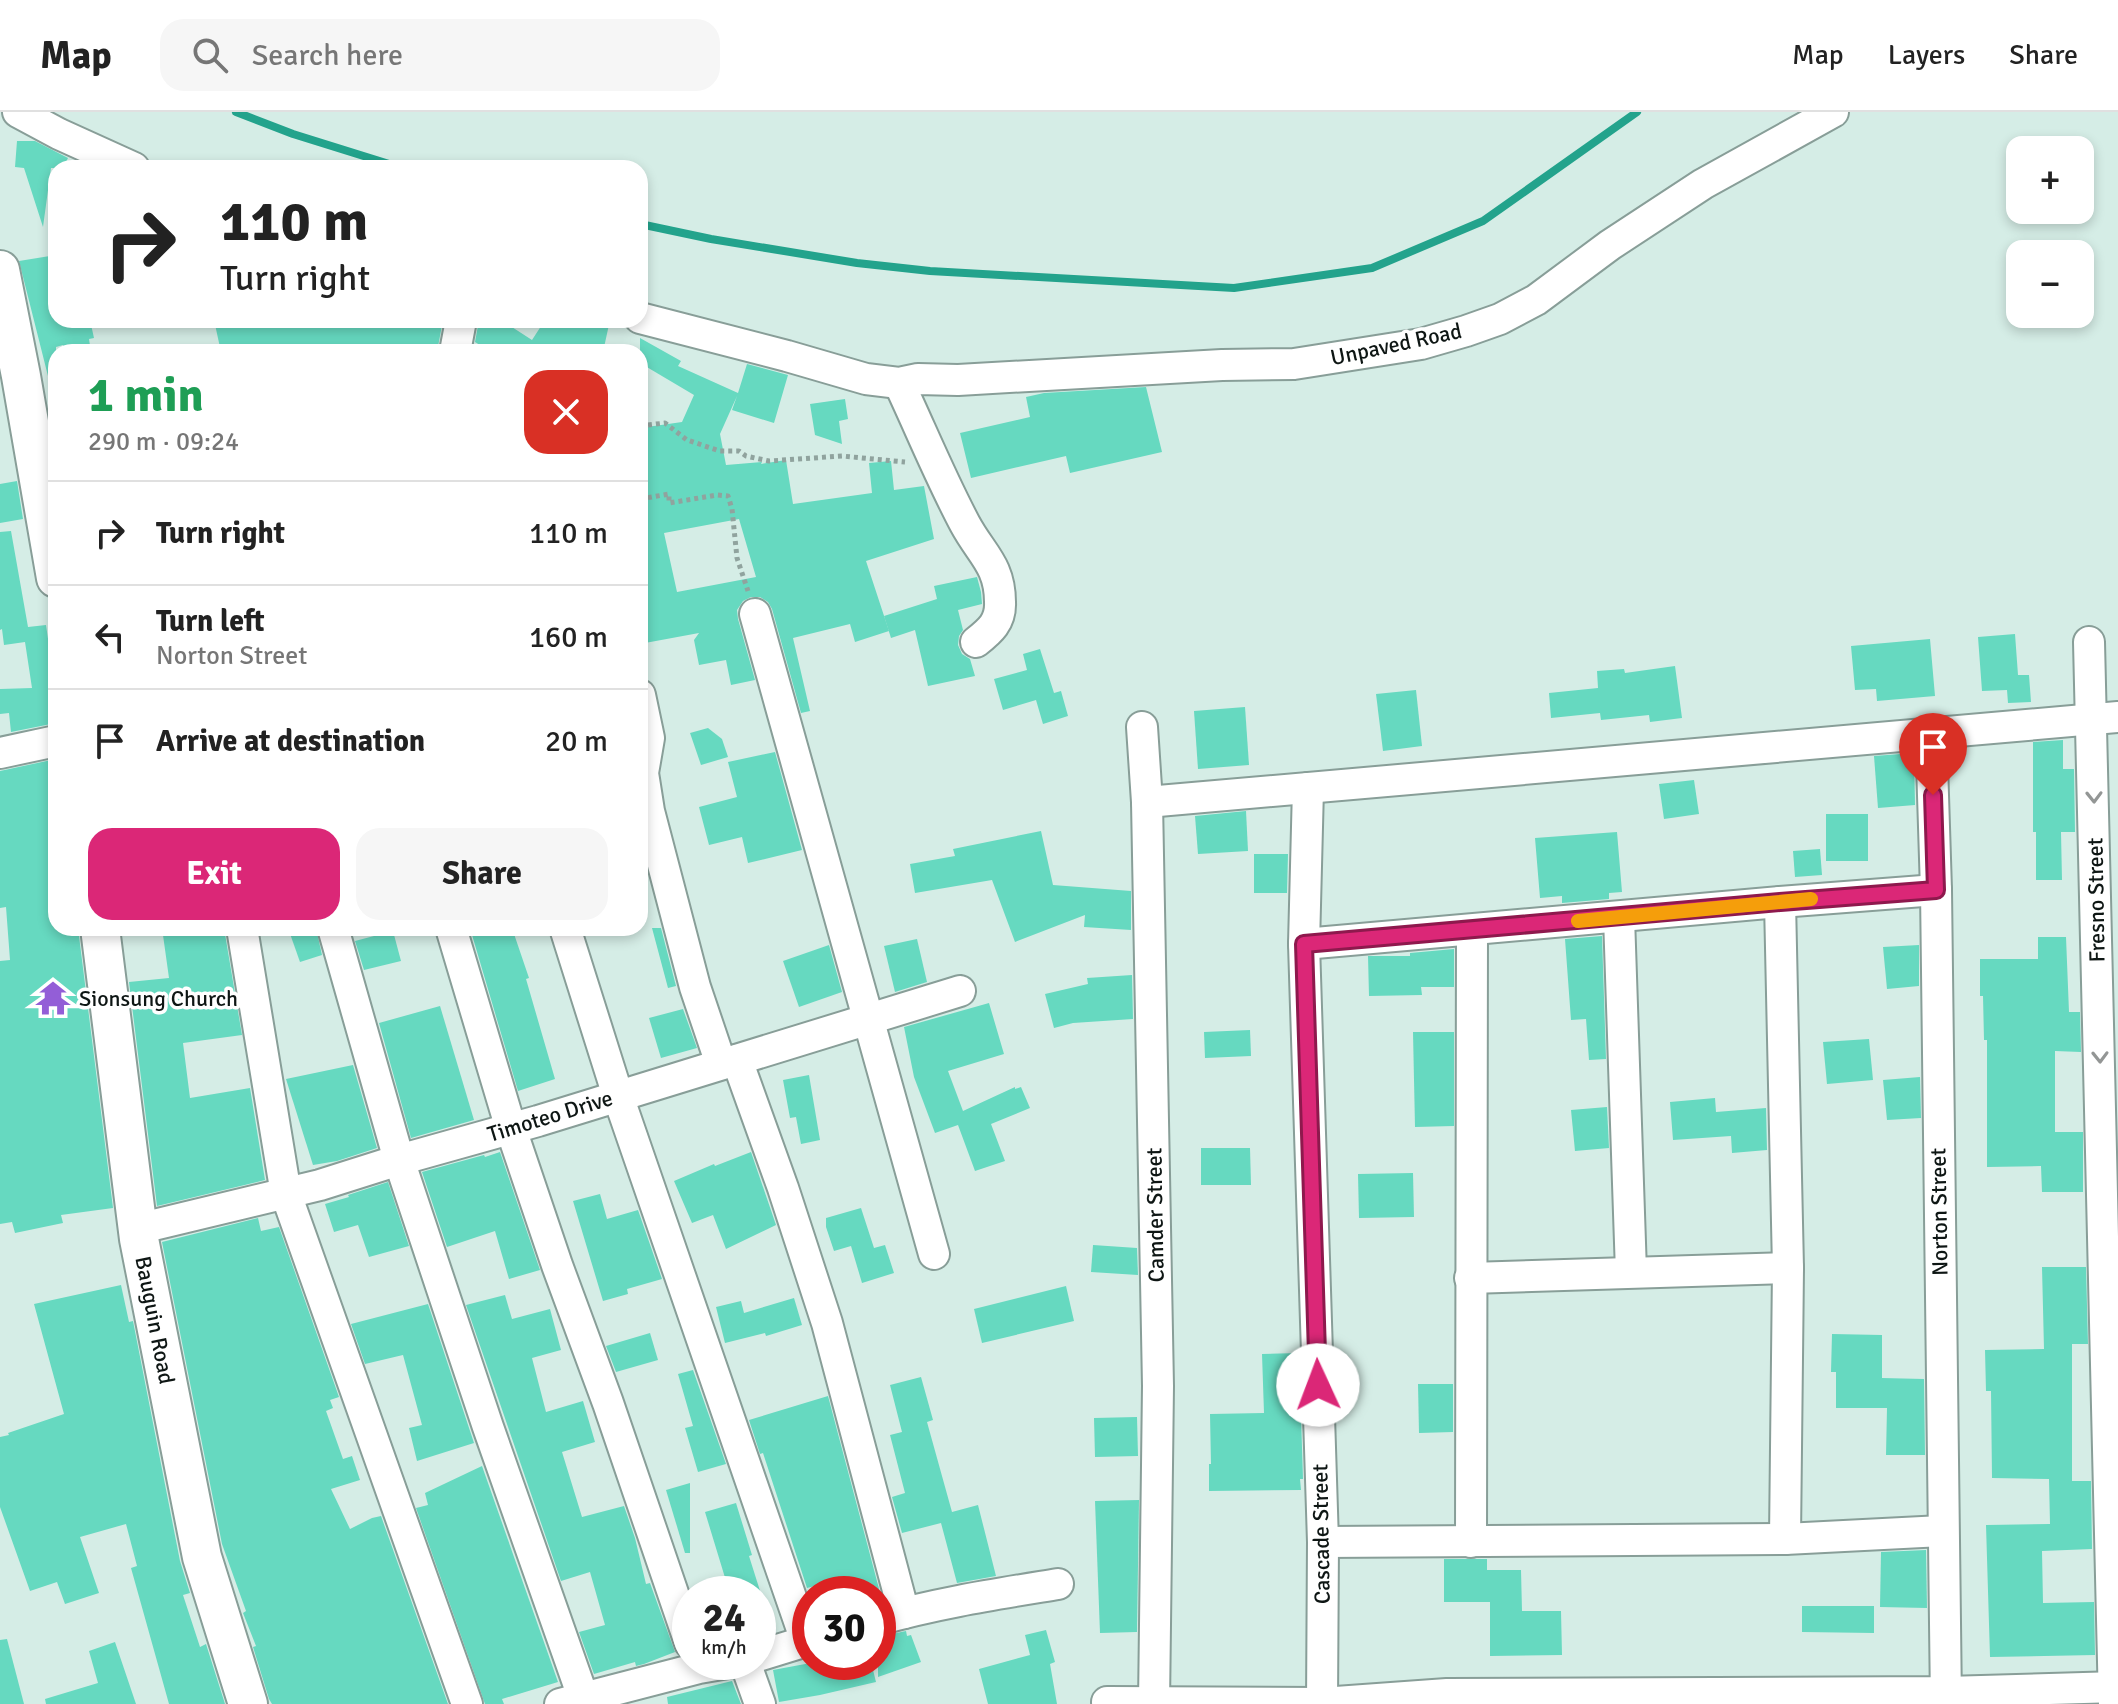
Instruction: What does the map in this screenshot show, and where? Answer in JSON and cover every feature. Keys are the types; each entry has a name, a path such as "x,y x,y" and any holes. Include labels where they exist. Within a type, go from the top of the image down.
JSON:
{"street":[{"path":"18,112 117,160"},
{"name":"Unpaved Road","path":"648,320 866,379 899,383 918,379 958,380 1222,365 1294,364 1421,344 1500,319 1536,300 1610,245 1703,184 1833,112"},
{"path":"0,270 11,379 48,543"},
{"path":"899,383 966,527 992,564 999,587 1001,606 997,622 976,642"},
{"path":"755,614 934,1254"},
{"name":"Fresno Street","path":"2089,642 2105,718 2116,1693"},
{"path":"1147,802 2105,718"},
{"name":"Camder Street","path":"1142,727 1147,802 1158,1386 1154,1704"},
{"name":"Norton Street","path":"1931,732 1936,890 1946,1698"},
{"path":"0,753 48,743"},
{"name":"Cascade Street","path":"1308,788 1304,944 1323,1542 1322,1704"},
{"path":"648,805 695,987 783,1188 827,1323 882,1576"},
{"path":"1304,944 1936,890"},
{"path":"1780,902 1788,1268 1785,1539"},
{"path":"1619,917 1631,1272"},
{"path":"1471,1542 1472,930"},
{"name":"Bauguin Road","path":"101,936 137,1229 202,1557 248,1704"},
{"path":"243,936 286,1194 467,1704"},
{"path":"335,936 399,1160 488,1427 571,1700 672,1666"},
{"path":"453,936 511,1129 672,1591"},
{"path":"568,936 618,1096 792,1595"},
{"name":"Timoteo Drive","path":"137,1229 320,1185 960,991"},
{"path":"1470,1278 1788,1268"},
{"path":"1323,1542 1785,1539 1942,1531"},
{"path":"896,1615 1058,1584"},
{"path":"751,1680 760,1704"},
{"path":"1107,1702 1322,1704 1447,1694 1946,1698 2116,1693"}],"path":[{"path":"648,425 665,423 687,440 720,451 739,451 746,456 769,461 842,456 905,462 932,453"},
{"path":"648,498 669,494 669,503 728,496 737,558 755,614"}],"building":[{"path":"17,141 35,141 68,158 48,160 43,227 24,168 15,167"},
{"path":"48,256 48,328 92,328 94,338 89,339 90,344 48,344 48,376 19,261"},
{"path":"216,328 442,328 438,344 219,344"},
{"path":"478,328 513,328 532,340 540,328 608,328 605,344 475,342"},
{"path":"640,338 681,361 678,366 738,393 747,364 788,375 774,423 732,410 737,396 720,434 726,465 786,460 793,504 872,493 869,463 891,461 894,490 924,486 934,539 866,561 889,631 855,642 850,624 793,638 810,711 801,713 772,609 760,597 743,601 737,610 755,680 731,685 726,660 699,665 694,640 699,633 648,642 648,427 682,422 694,395 648,368 648,344 640,344","holes":["739,519 756,577 677,592 664,533"]},
{"path":"1146,387 1162,452 1070,473 1066,456 971,478 960,433 1030,417 1026,397 1044,393"},
{"path":"845,399 848,419 839,421 842,444 815,435 810,404"},
{"path":"17,481 23,519 0,523 0,484"},
{"path":"11,531 28,627 46,625 48,639 48,725 11,732 9,713 0,714 0,689 32,688 25,642 4,645 0,630 0,532"},
{"path":"977,577 982,604 958,610 963,630 958,645 962,654 970,659 975,676 928,686 915,630 891,638 884,616 937,599 934,586"},
{"path":"2015,634 2018,675 2029,675 2031,702 2008,703 2007,690 1982,691 1978,637"},
{"path":"1930,639 1935,696 1877,701 1876,689 1855,690 1851,646"},
{"path":"1040,649 1054,693 1061,691 1068,716 1043,724 1036,700 1003,710 994,679 1027,670 1023,654"},
{"path":"1675,666 1682,718 1650,722 1649,715 1601,720 1600,713 1551,718 1549,693 1598,688 1597,671 1624,669 1625,673"},
{"path":"1416,690 1422,746 1383,751 1376,694"},
{"path":"1245,707 1249,765 1198,769 1194,711"},
{"path":"708,728 722,739 728,757 701,765 690,733"},
{"path":"2063,740 2063,769 2074,769 2075,832 2061,832 2062,880 2036,880 2033,742"},
{"path":"775,752 802,850 748,863 742,837 709,845 699,807 737,797 728,762"},
{"path":"1914,753 1915,805 1878,808 1874,756"},
{"path":"48,761 48,936 79,936 113,1208 61,1215 63,1223 15,1233 12,1222 0,1224 0,961 10,960 6,907 0,908 0,771"},
{"path":"1694,780 1699,814 1664,819 1659,784"},
{"path":"1246,811 1248,851 1198,854 1195,816"},
{"path":"1826,814 1868,814 1868,861 1826,861"},
{"path":"1041,831 1053,885 1131,891 1131,930 1084,927 1085,915 1015,942 992,880 915,893 910,864 955,856 953,849"},
{"path":"1617,832 1622,892 1609,893 1609,899 1562,903 1562,896 1540,898 1535,838"},
{"path":"1820,849 1822,875 1795,877 1793,851"},
{"path":"1254,854 1288,854 1287,893 1254,893"},
{"path":"652,928 661,928 676,986 668,988"},
{"path":"163,936 225,936 242,1035 183,1043 190,1098 250,1088 265,1180 157,1206 129,982 169,978"},
{"path":"291,936 318,936 322,955 300,962"},
{"path":"374,936 394,936 401,961 364,970 355,941"},
{"path":"472,936 515,936 529,978 526,979 555,1079 518,1091"},
{"path":"1602,936 1606,1059 1589,1060 1586,1019 1571,1020 1565,939"},
{"path":"2038,937 2066,937 2069,1012 2080,1012 2081,1052 2055,1051 2055,1132 2083,1132 2083,1192 2042,1192 2041,1166 1987,1167 1987,1040 1984,1040 1983,996 1980,996 1980,959 2038,959"},
{"path":"917,939 927,982 895,992 884,946"},
{"path":"829,945 842,992 799,1007 783,961"},
{"path":"1919,945 1919,986 1887,989 1883,947"},
{"path":"1454,949 1454,987 1421,987 1422,995 1369,996 1368,956 1410,956 1410,953"},
{"path":"1132,975 1133,1019 1073,1023 1054,1028 1045,994 1088,984 1087,978"},
{"path":"989,1003 1004,1054 948,1071 963,1111 1015,1087 1021,1087 1030,1108 991,1124 1005,1161 975,1171 958,1125 935,1133 914,1077 904,1027"},
{"path":"440,1006 474,1120 411,1138 379,1023"},
{"path":"683,1009 697,1048 661,1058 649,1018"},
{"path":"1250,1030 1251,1056 1205,1058 1204,1032"},
{"path":"1413,1032 1454,1032 1454,1126 1415,1127"},
{"path":"1869,1039 1873,1080 1827,1084 1823,1042"},
{"path":"353,1065 377,1148 313,1165 286,1079"},
{"path":"809,1075 820,1140 801,1144 796,1117 790,1118 783,1080"},
{"path":"1920,1077 1921,1118 1887,1120 1883,1080"},
{"path":"1715,1098 1716,1112 1766,1108 1767,1150 1732,1153 1731,1136 1673,1140 1670,1102"},
{"path":"1607,1107 1609,1148 1575,1151 1571,1110"},
{"path":"1201,1148 1250,1148 1251,1185 1201,1185"},
{"path":"500,1152 540,1270 509,1279 495,1231 447,1247 422,1172"},
{"path":"751,1152 776,1225 726,1249 713,1215 692,1223 674,1181"},
{"path":"1413,1173 1414,1217 1359,1218 1358,1174"},
{"path":"388,1182 409,1246 369,1257 358,1225 334,1232 325,1204"},
{"path":"600,1194 607,1219 638,1210 662,1279 627,1289 628,1294 603,1301 573,1201"},
{"path":"861,1208 874,1248 885,1245 894,1273 862,1283 851,1246 834,1251 826,1227 826,1218"},
{"path":"258,1218 261,1231 279,1227 339,1397 330,1400 333,1408 326,1411 343,1459 352,1456 360,1480 331,1489 350,1529 381,1516 448,1704 272,1704 269,1699 253,1647 256,1646 243,1613 246,1611 222,1544 162,1242"},
{"path":"1093,1245 1137,1248 1138,1275 1091,1272"},
{"path":"2042,1267 2086,1267 2088,1344 2072,1344 2072,1481 2091,1481 2092,1549 2042,1551 2043,1603 2094,1602 2095,1655 1990,1657 1986,1525 2050,1524 2049,1479 1992,1478 1991,1391 1986,1391 1985,1350 2044,1349"},
{"path":"121,1285 129,1322 133,1321 180,1561 190,1593 183,1595 200,1647 206,1644 225,1704 169,1704 131,1568 137,1566 126,1524 80,1537 99,1593 65,1604 57,1582 30,1591 0,1507 0,1437 64,1414 34,1304"},
{"path":"1066,1286 1074,1321 982,1343 974,1309"},
{"path":"505,1295 512,1319 550,1309 561,1350 532,1358 546,1412 583,1401 595,1442 562,1452 582,1517 624,1506 646,1584 650,1583 672,1644 672,1653 644,1664 636,1666 635,1662 594,1674 579,1632 605,1625 590,1572 561,1581 466,1305"},
{"path":"794,1298 802,1325 766,1336 765,1333 725,1343 716,1307 741,1301 744,1313"},
{"path":"428,1304 474,1443 417,1461 409,1428 422,1425 403,1355 365,1364 351,1324"},
{"path":"650,1333 658,1360 616,1372 606,1346"},
{"path":"1832,1334 1882,1335 1882,1378 1924,1379 1925,1455 1886,1455 1887,1408 1836,1408 1836,1372 1831,1372"},
{"path":"1299,1353 1301,1490 1209,1491 1210,1414 1264,1413 1262,1354"},
{"path":"693,1370 726,1464 698,1472 685,1428 693,1426 678,1374"},
{"path":"921,1377 933,1420 927,1422 952,1512 978,1505 996,1576 957,1583 941,1523 902,1533 892,1497 905,1493 890,1435 902,1432 890,1385"},
{"path":"1418,1384 1453,1384 1453,1432 1419,1433"},
{"path":"828,1396 876,1576 803,1576 763,1453 760,1454 749,1420"},
{"path":"1137,1417 1138,1456 1095,1457 1094,1418"},
{"path":"482,1466 558,1682 502,1699 504,1704 485,1704 416,1508 428,1505 425,1493"},
{"path":"690,1483 690,1553 685,1553 666,1490"},
{"path":"1139,1500 1137,1632 1100,1633 1095,1501"},
{"path":"736,1503 755,1576 725,1576 705,1512"},
{"path":"1926,1550 1927,1608 1880,1607 1881,1552"},
{"path":"1444,1559 1487,1559 1487,1570 1521,1570 1522,1611 1561,1611 1562,1655 1490,1656 1490,1602 1444,1602"},
{"path":"1802,1606 1874,1606 1874,1633 1802,1632"},
{"path":"1046,1630 1055,1662 1050,1664 1057,1704 988,1704 979,1669 1030,1655 1025,1635"},
{"path":"906,1631 907,1636 911,1635 921,1662 896,1671 896,1633"},
{"path":"7,1639 24,1704 0,1704 0,1640"},
{"path":"115,1642 136,1704 46,1704 45,1699 98,1683 89,1651"},
{"path":"792,1666 792,1680 876,1682 779,1702 776,1669"},
{"path":"732,1681 741,1704 668,1704 667,1697"}],"waterway":[{"path":"236,112 376,160"},
{"path":"648,226 857,263 930,271 1234,288 1372,268 1483,221 1637,112"}],"slow traffic":[{"path":"1578,921 1811,899"}],"place":[{"name":"Sionsung Church","path":"53,998"}],"route":[{"path":"1318,1385 1304,944 1936,890 1933,795"}]}
